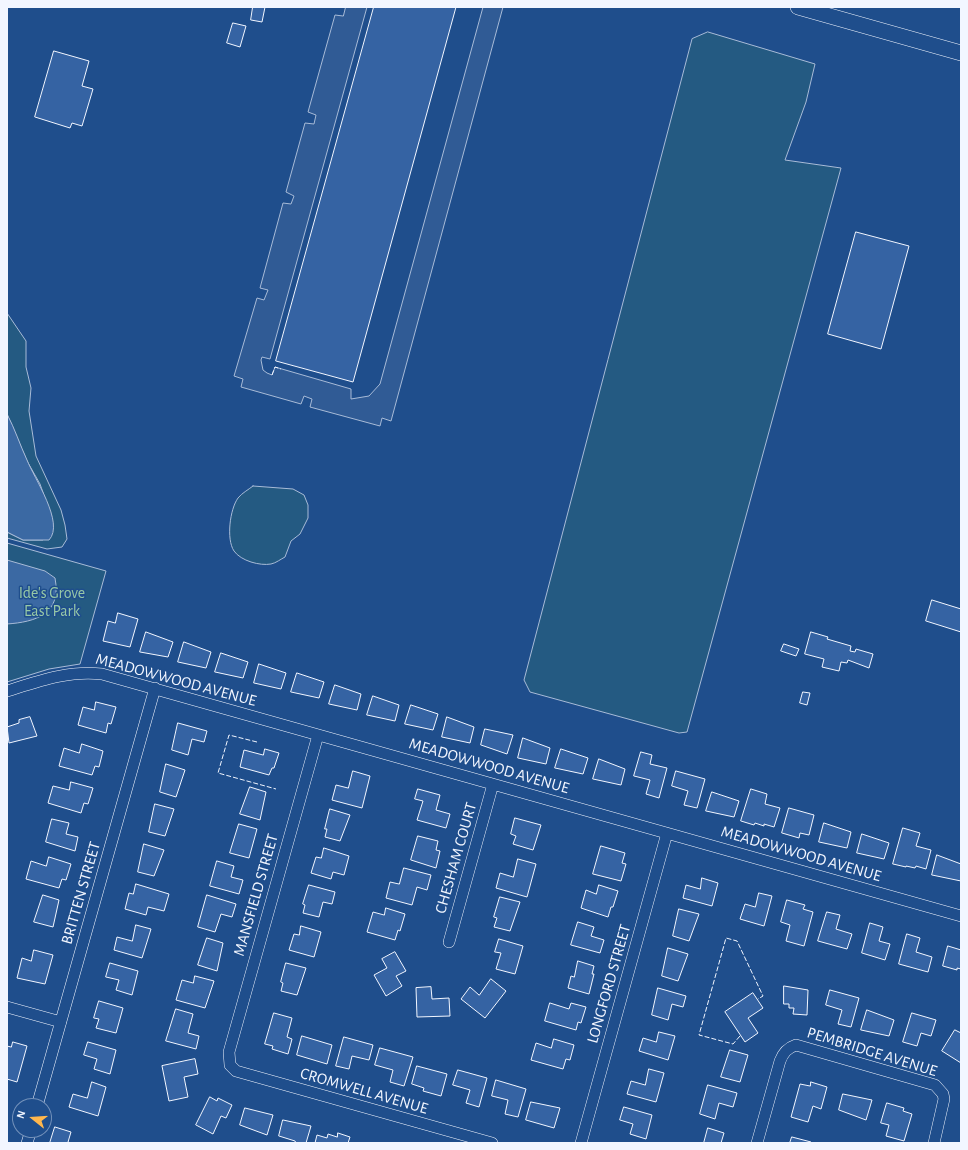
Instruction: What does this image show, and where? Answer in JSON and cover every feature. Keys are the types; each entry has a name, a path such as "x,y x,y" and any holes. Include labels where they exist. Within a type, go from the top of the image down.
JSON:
{"main road":[{"path":"798,7 961,53"}],"street":[{"name":"MEADOWWOOD AVENUE","path":"7,691 65,674 88,672 102,674 961,916"},
{"name":"BRITTEN STREET","path":"39,1098 155,688"},
{"name":"MANSFIELD STREET","path":"230,1065 229,1052 318,735"},
{"name":"CHESHAM COURT","path":"449,942 493,784"},
{"name":"LONGFORD STREET","path":"581,1143 667,833"},
{"path":"7,1007 61,1022"},
{"name":"PEMBRIDGE AVENUE","path":"757,1143 783,1054 789,1047 802,1046 932,1083 943,1094 944,1105 934,1143"},
{"name":"CROMWELL AVENUE","path":"230,1065 236,1071 492,1143"}],"green space":[{"path":"708,32 815,64 806,102 785,160 841,168 687,732 679,733 530,692 524,680 692,39"},
{"path":"7,313 26,341 26,367 31,388 29,411 36,456 61,510 67,539 62,547 47,549 7,538 7,532 23,540 43,540 52,518 40,484 27,461 7,414"},
{"path":"253,486 293,489 304,495 308,505 308,518 300,534 291,541 285,557 271,564 256,563 241,558 234,551 230,539 231,516 235,503 243,493"},
{"name":"Ide's Grove East Park","path":"7,543 106,571 80,664 49,669 7,682"}],"shaded area":[{"path":"346,7 367,7 270,359 262,357 261,360 263,370 267,373 272,375 275,367 351,389 351,399 369,396 380,384 483,7 503,7 391,421 382,418 380,426 310,407 312,399 304,396 301,404 241,387 243,379 234,376 257,298 264,300 268,290 260,288 283,203 291,204 294,196 286,192 305,123 314,124 316,115 308,112 335,15 343,16"},
{"path":"7,414 13,425 24,454 47,500 51,512 53,532 49,540 23,540 7,532"},
{"path":"7,560 45,571 55,578 55,600 51,608 44,614 28,621 7,624"}],"building":[{"path":"253,7 265,7 262,22 251,20"},
{"path":"374,7 456,7 353,382 276,361"},
{"path":"233,23 246,26 240,47 227,43"},
{"path":"54,51 89,61 82,86 93,89 82,126 72,123 70,128 35,117"},
{"path":"856,232 909,246 881,349 828,334"},
{"path":"932,600 961,609 961,632 926,621"},
{"path":"118,613 138,619 130,647 103,641 108,621 115,623"},
{"path":"146,632 173,642 168,657 140,652"},
{"path":"811,632 828,637 827,639 851,646 850,651 855,652 856,649 873,654 869,668 848,660 847,663 841,662 839,671 822,667 824,659 805,654"},
{"path":"184,642 211,652 206,668 178,662"},
{"path":"784,644 799,649 796,656 781,651"},
{"path":"221,653 248,662 243,678 215,672"},
{"path":"259,664 286,673 281,689 254,683"},
{"path":"297,673 324,682 319,698 291,692"},
{"path":"335,685 361,694 357,710 329,704"},
{"path":"803,692 810,693 807,705 800,703"},
{"path":"373,696 399,705 395,721 367,715"},
{"path":"96,702 116,707 111,724 108,723 106,733 78,725 83,707 94,710"},
{"path":"411,705 438,714 433,730 405,724"},
{"path":"30,717 37,736 9,743 7,727 19,723 19,720"},
{"path":"447,717 474,727 470,743 442,737"},
{"path":"178,723 207,731 204,742 192,739 188,755 172,750"},
{"path":"485,729 513,735 507,754 481,745"},
{"path":"523,738 550,748 546,764 518,758"},
{"path":"82,744 103,751 99,767 95,766 92,775 59,766 64,748 79,753"},
{"path":"265,749 279,753 274,768 272,768 269,775 240,767 244,750 263,755"},
{"path":"561,749 588,758 583,774 555,768"},
{"path":"641,752 652,755 650,764 667,768 659,798 646,794 650,780 634,776"},
{"path":"599,759 625,769 621,785 593,779"},
{"path":"166,764 185,770 176,797 160,792"},
{"path":"353,771 370,776 362,808 332,800 336,785 348,788"},
{"path":"676,771 705,779 697,808 684,805 688,791 672,786"},
{"path":"71,782 93,788 88,804 84,803 81,813 48,803 53,786 69,790"},
{"path":"250,787 266,792 260,820 240,814"},
{"path":"418,789 440,795 436,810 450,814 446,828 417,820 423,801 415,799"},
{"path":"751,789 767,794 765,804 780,808 774,827 755,823 754,825 741,821"},
{"path":"712,792 739,801 734,817 706,811"},
{"path":"155,804 174,809 165,836 149,832"},
{"path":"789,808 814,815 809,835 800,833 799,838 782,833"},
{"path":"330,809 350,815 340,841 325,837 327,829 325,829"},
{"path":"515,818 541,825 533,850 513,844 516,836 511,834"},
{"path":"52,819 69,823 66,834 78,837 75,851 46,842"},
{"path":"824,823 851,832 847,848 819,842"},
{"path":"239,824 257,829 249,858 230,853"},
{"path":"903,828 920,833 916,846 931,850 926,869 916,866 915,868 893,864"},
{"path":"862,834 889,843 884,859 857,853"},
{"path":"418,836 438,841 436,850 440,851 436,868 411,860"},
{"path":"144,844 164,850 154,876 138,872"},
{"path":"601,846 625,853 622,863 626,864 621,881 593,874"},
{"path":"324,848 349,856 344,875 333,872 331,879 311,873 316,857 321,858"},
{"path":"937,855 961,864 961,881 932,875"},
{"path":"49,857 71,864 66,880 62,879 59,888 26,879 31,861 46,866"},
{"path":"518,859 536,864 527,897 496,888 500,873 513,877"},
{"path":"217,861 234,866 231,877 243,880 239,894 210,886"},
{"path":"404,868 431,875 427,890 417,887 412,905 386,898 390,882 399,884"},
{"path":"702,878 718,883 712,906 683,898 686,885 700,889"},
{"path":"136,884 169,894 164,911 148,907 146,915 125,909 129,893 133,894"},
{"path":"309,885 335,892 332,904 323,902 319,917 303,913 305,905 303,904"},
{"path":"599,885 618,891 608,917 581,908 586,890 596,894"},
{"path":"759,893 772,896 764,926 740,919 745,904 755,907"},
{"path":"43,895 59,900 53,927 34,922"},
{"path":"207,895 236,904 232,917 221,914 215,932 198,927"},
{"path":"500,897 520,902 510,931 494,927 497,918 494,917"},
{"path":"787,900 805,905 803,909 813,912 804,946 786,941 790,925 781,922"},
{"path":"386,908 405,914 400,931 398,930 395,940 367,932 373,912 384,915"},
{"path":"679,909 699,914 689,941 673,936"},
{"path":"827,912 840,915 836,929 852,934 847,949 818,941"},
{"path":"578,922 594,927 591,936 604,940 600,953 571,945"},
{"path":"870,923 883,927 879,941 890,944 885,960 862,953"},
{"path":"136,925 151,929 142,958 114,950 117,937 132,941"},
{"path":"301,926 321,932 314,957 289,950 294,934 299,935"},
{"path":"907,934 920,938 916,952 932,957 928,972 899,964"},
{"path":"207,938 223,943 217,971 198,965"},
{"path":"499,939 523,946 515,974 496,969 501,953 495,952"},
{"path":"948,946 961,950 961,969 957,968 957,970 943,966"},
{"path":"668,948 688,954 678,981 662,976"},
{"path":"34,950 53,955 45,984 17,978 22,958 31,961"},
{"path":"395,952 406,971 396,976 402,986 386,996 374,975 387,968 382,959"},
{"path":"578,961 594,966 592,974 594,974 589,994 568,988 571,976 574,977"},
{"path":"110,963 138,971 132,995 116,990 119,980 106,977"},
{"path":"286,963 306,968 297,995 281,991 283,983 281,982"},
{"path":"195,976 214,981 205,1008 176,1000 182,980 193,983"},
{"path":"491,979 506,991 485,1018 461,999 470,987 479,995"},
{"path":"784,986 808,990 807,1015 793,1014 794,1008 789,1008 789,1004 784,1004"},
{"path":"431,987 432,999 449,998 450,1016 417,1017 416,988"},
{"path":"658,988 686,996 683,1007 672,1004 668,1020 652,1015"},
{"path":"830,990 859,998 851,1027 838,1024 842,1010 826,1005"},
{"path":"753,993 763,1008 748,1018 758,1033 745,1042 725,1012"},
{"path":"99,1001 123,1008 116,1033 96,1028 99,1019 94,1018"},
{"path":"550,1003 569,1009 571,1003 586,1007 581,1023 578,1022 576,1030 545,1021"},
{"path":"176,1009 193,1014 188,1033 199,1036 196,1049 166,1041"},
{"path":"867,1010 894,1020 889,1036 861,1030"},
{"path":"274,1013 292,1018 287,1037 292,1039 288,1054 272,1049 273,1046 265,1044"},
{"path":"912,1013 936,1020 931,1036 921,1033 917,1046 903,1042"},
{"path":"955,1030 961,1033 961,1063 942,1051"},
{"path":"659,1032 675,1036 668,1060 639,1051 643,1038 656,1042"},
{"path":"302,1036 332,1045 327,1064 297,1055"},
{"path":"344,1037 373,1045 369,1060 352,1056 349,1069 336,1066"},
{"path":"554,1039 574,1045 570,1060 566,1059 563,1069 531,1060 536,1043 551,1048"},
{"path":"13,1042 27,1046 17,1082 7,1079 7,1046 11,1047"},
{"path":"88,1042 116,1050 110,1074 94,1069 97,1059 84,1055"},
{"path":"380,1048 413,1057 404,1086 390,1082 393,1070 375,1065"},
{"path":"730,1050 748,1055 740,1082 721,1077"},
{"path":"195,1059 198,1074 184,1077 188,1097 169,1101 162,1066"},
{"path":"417,1066 447,1074 441,1096 423,1091 424,1088 412,1084"},
{"path":"649,1069 664,1073 656,1102 627,1094 631,1081 645,1085"},
{"path":"458,1070 487,1078 479,1107 466,1103 470,1090 453,1085"},
{"path":"496,1080 526,1089 518,1117 505,1114 508,1100 492,1096"},
{"path":"92,1082 106,1087 98,1116 69,1107 73,1094 87,1098"},
{"path":"811,1082 827,1087 821,1109 813,1106 808,1122 791,1117 800,1084 810,1086"},
{"path":"708,1085 737,1093 733,1107 719,1103 715,1119 700,1114"},
{"path":"843,1094 872,1100 866,1120 839,1110"},
{"path":"210,1097 217,1101 218,1098 232,1105 226,1118 221,1116 213,1134 196,1125"},
{"path":"531,1102 560,1108 554,1128 526,1120"},
{"path":"887,1103 904,1108 903,1111 912,1114 904,1141 886,1136 889,1125 881,1123"},
{"path":"624,1107 652,1115 646,1139 630,1134 633,1124 620,1120"},
{"path":"245,1108 273,1115 267,1135 240,1125"},
{"path":"283,1120 311,1126 306,1143 296,1143 295,1141 279,1136"},
{"path":"55,1127 71,1132 68,1142 71,1143 50,1143"},
{"path":"708,1128 724,1133 721,1143 704,1143"},
{"path":"338,1133 350,1137 348,1143 315,1143 317,1135 327,1138 328,1134 337,1137"},
{"path":"792,1137 811,1142 811,1143 790,1143"}],"fence":[{"path":"272,375 275,367 281,369"},
{"path":"257,742 229,735 218,773 276,789"},
{"path":"740,1036 733,1044 699,1035 726,938 737,941 763,996 758,999"}]}
